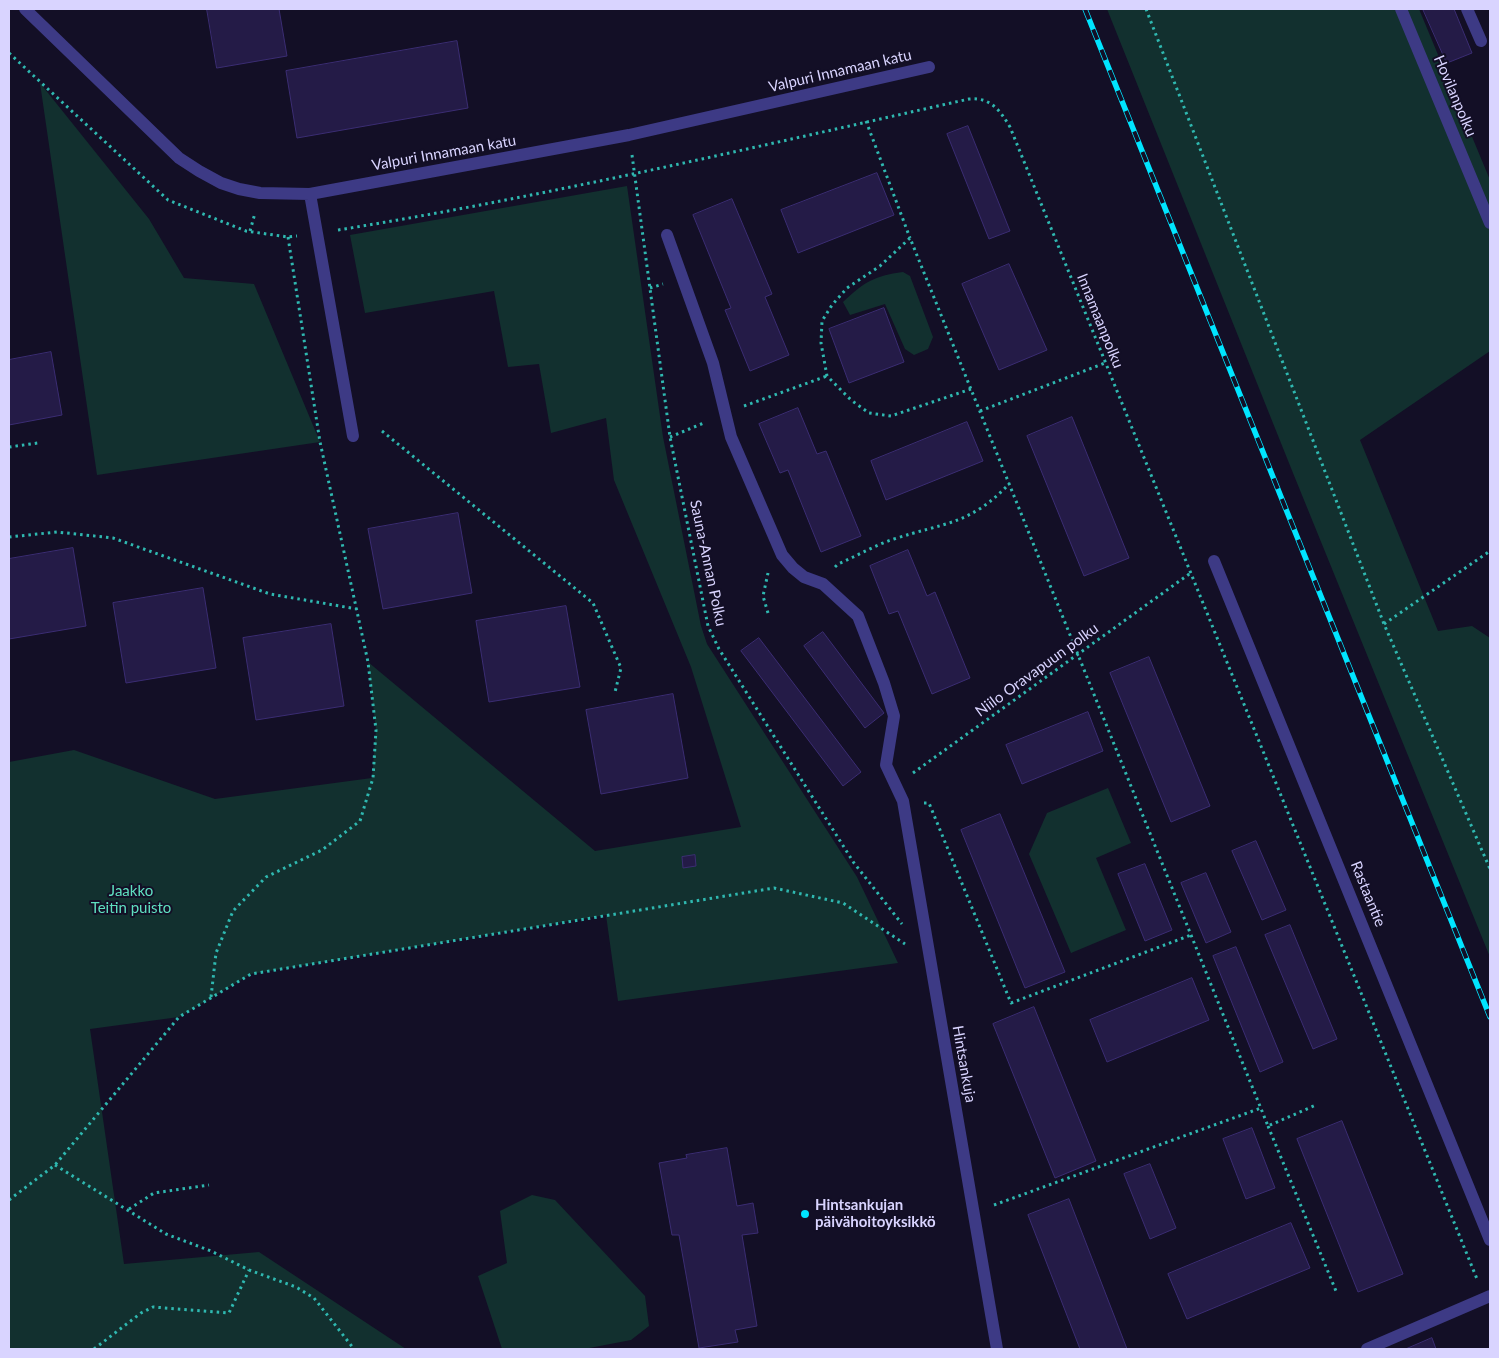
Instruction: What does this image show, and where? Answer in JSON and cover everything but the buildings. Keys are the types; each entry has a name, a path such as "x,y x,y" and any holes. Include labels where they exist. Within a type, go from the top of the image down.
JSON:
{"street":[{"name":"Valpuri Innamaan katu","path":"25,9 179,158 221,183 246,190 283,194 310,194 629,135 929,67"},
{"name":"Hovilanpolku","path":"1401,9 1490,223"},
{"path":"1467,9 1481,41"},
{"path":"310,194 353,436"},
{"name":"Hintsankuja","path":"667,235 713,363 731,437 782,555 792,568 804,577 823,584 858,616 884,683 894,716 886,765 903,801 997,1349"},
{"name":"Rastaantie","path":"1214,561 1490,1240"},
{"path":"1367,1349 1488,1298"}],"path":[{"path":"1146,9 1384,624 1490,869"},
{"name":"Innamaanpolku","path":"969,99 977,98 991,103 1001,113 1010,127 1190,572 1488,1298"},
{"path":"866,121 910,238 1010,483 1077,654 1336,1291"},
{"name":"Sauna-Annan Polku","path":"629,135 670,437 708,626 719,649 854,863 906,930"},
{"path":"211,997 216,952 233,912 266,877 322,850 360,821 373,778 376,730 368,662 320,442 288,237"},
{"path":"910,238 880,266 848,288 832,305 822,321 821,343 827,376 851,400 868,413 891,416 971,389"},
{"path":"980,411 1106,363"},
{"path":"670,437 725,413 827,376"},
{"path":"382,431 593,603 621,668 615,692"},
{"path":"9,448 38,443"},
{"path":"823,584 838,564 894,539 961,521 986,506 1010,483"},
{"path":"9,537 57,532 113,538 270,594 357,609"},
{"path":"1384,624 1490,551"},
{"path":"768,613 763,596 765,579 772,563 782,555"},
{"name":"Niilo Oravapuun polku","path":"897,785 1190,572"},
{"path":"903,801 928,803 1012,1003 1191,935"},
{"path":"9,1200 55,1165 178,1017 251,974 774,888 843,903 929,960"},
{"path":"1268,1126 1316,1105"},
{"path":"974,1212 1261,1108"},
{"path":"55,1165 129,1209 166,1234 211,1251 249,1270 296,1287 314,1298 354,1349"},
{"path":"129,1209 154,1193 209,1185"},
{"path":"94,1349 141,1312 153,1306 229,1313 249,1270"}],"green space":[{"path":"1107,9 1419,9 1490,180 1490,351 1360,440 1438,631 1472,626 1490,638 1490,957 1293,473"},
{"path":"40,83 149,219 184,278 254,284 320,442 97,475"},
{"name":"Jaakko Teitin puisto","path":"627,186 663,437 701,626 707,644 857,877 898,963 618,1001 606,915 251,974 179,1017 90,1029 124,1264 259,1252 406,1349 9,1349 9,762 74,750 215,799 372,778 376,730 368,662 595,851 741,827 691,667 614,480 606,418 551,433 539,364 508,367 494,291 365,313 350,235"},
{"path":"903,272 910,276 933,337 928,349 914,355 905,349 885,304 850,315 843,302 857,289 870,281"},
{"path":"1108,788 1131,843 1096,858 1126,930 1071,953 1029,854 1047,813"},
{"path":"532,1195 555,1200 645,1296 649,1326 631,1340 584,1349 502,1349 478,1276 507,1263 500,1211"}],"railway":[{"path":"1085,9 1490,1017"}],"place":[{"name":"Hintsankujan päivähoitoyksikkö","path":"805,1214"}]}
